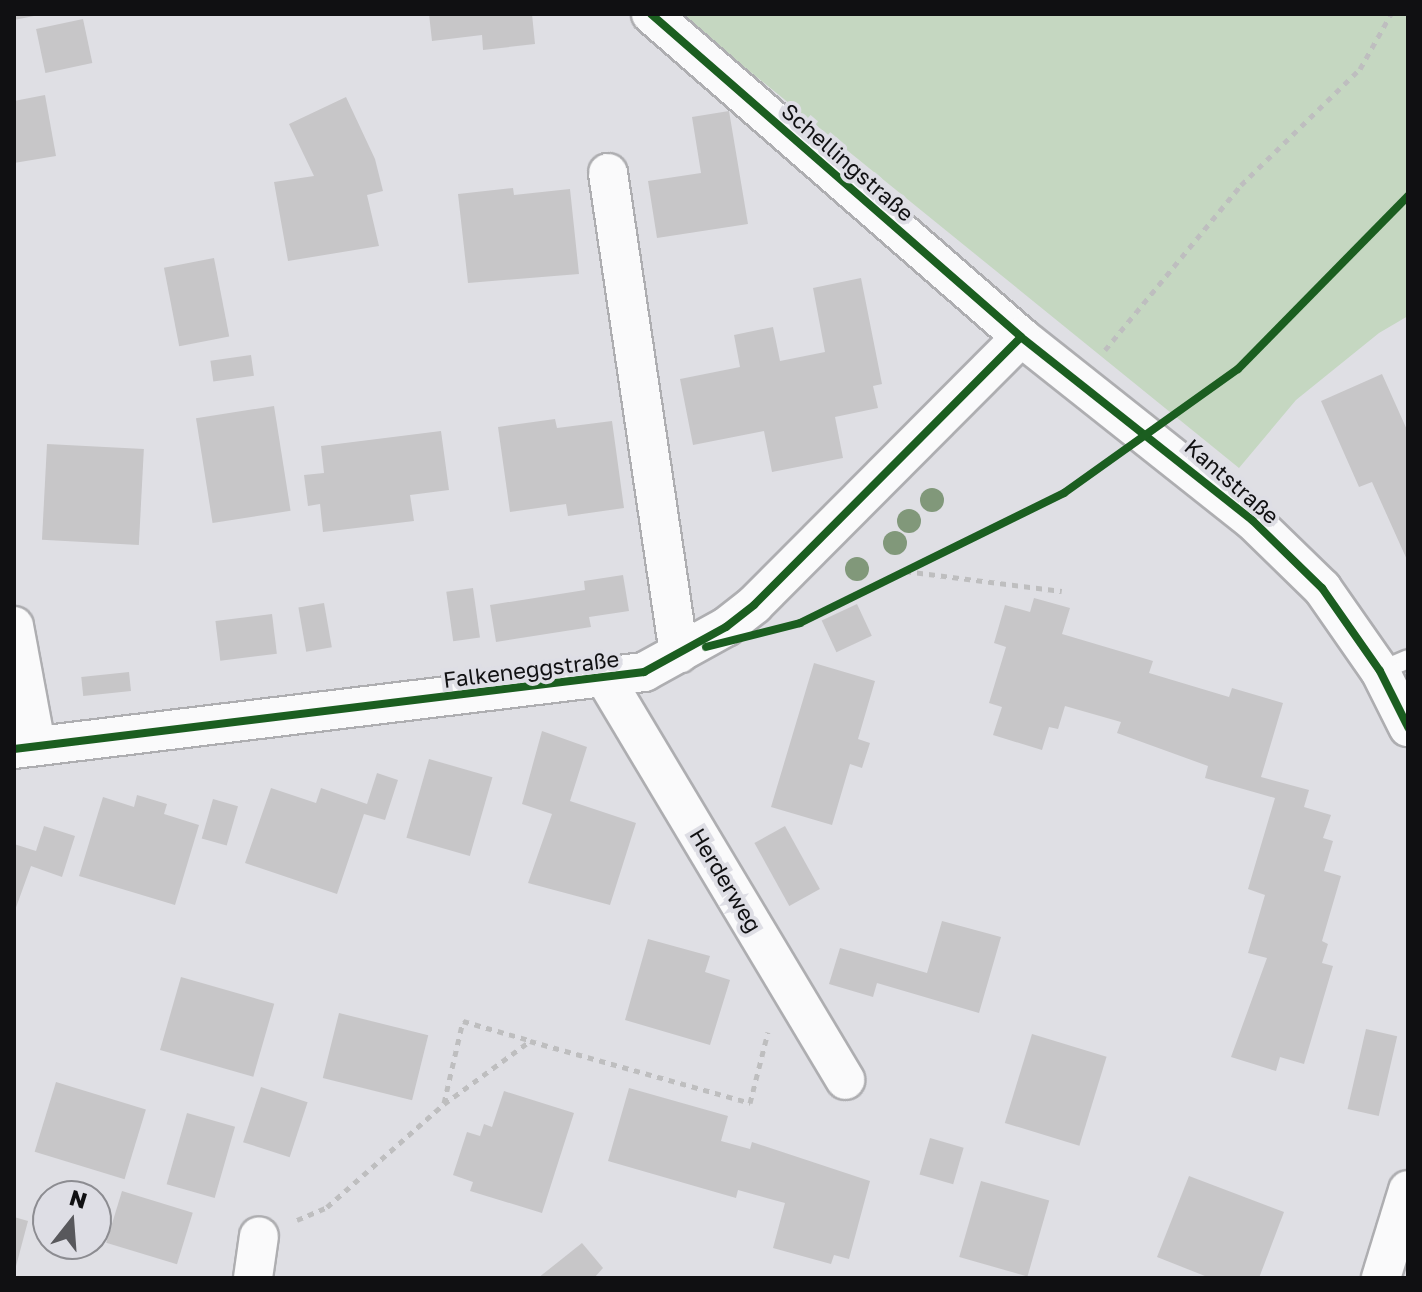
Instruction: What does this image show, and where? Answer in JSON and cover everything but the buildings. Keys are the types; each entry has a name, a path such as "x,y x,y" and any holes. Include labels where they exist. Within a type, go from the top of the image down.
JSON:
{"street":[{"name":"Schellingstraße","path":"651,14 1021,337"},
{"path":"608,173 679,654"},
{"name":"Kantstraße","path":"1021,337 1187,465 1322,588 1394,665 1408,727"},
{"name":"Falkeneggstraße","path":"25,747 606,680 644,672 679,654 754,605 1021,337"},
{"path":"14,626 25,747"},
{"name":"Herderweg","path":"606,680 845,1080"},
{"path":"1384,1276 1408,1190"},
{"path":"253,1278 259,1236"}],"path":[{"path":"1101,356 1241,185 1360,69 1391,14"},
{"path":"905,571 1062,591"},
{"path":"444,1104 463,1021 750,1103 782,974"},
{"path":"259,1236 327,1207 444,1104 530,1041"}],"green space":[{"path":"679,14 1408,14 1408,316 1379,333 1296,400 1239,468"}],"cycle path":[{"path":"651,14 1021,337 1252,520 1322,588 1380,671 1408,727"},
{"path":"706,647 800,623 1064,493 1238,369 1408,196"},
{"path":"14,749 644,672 726,627 754,605 1021,337"}]}
